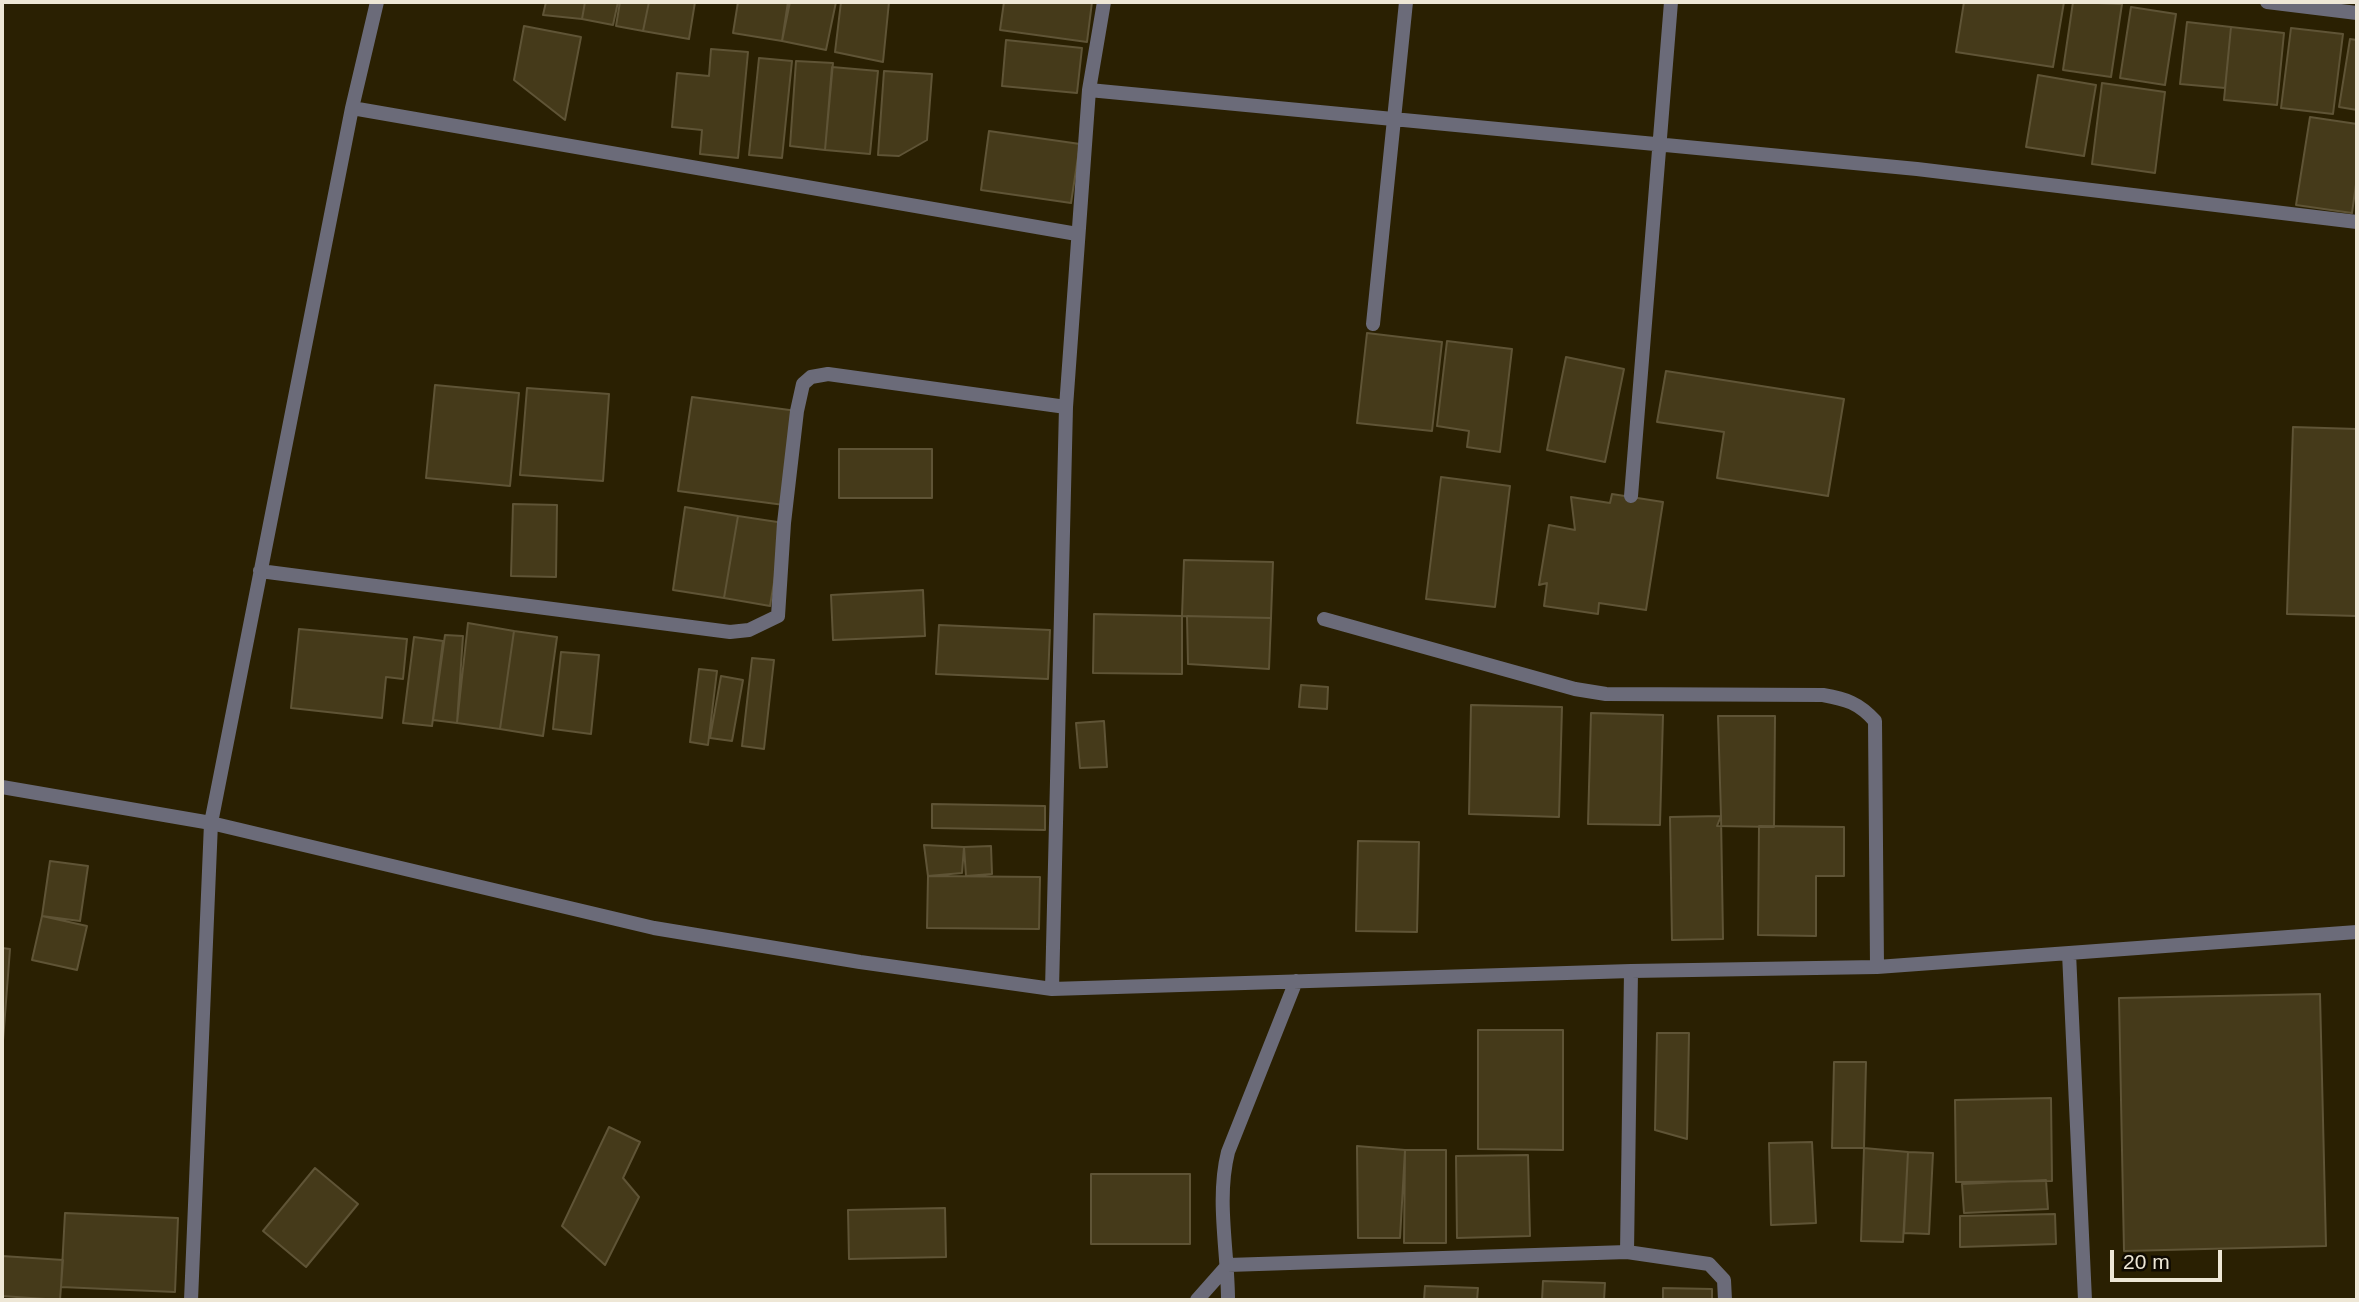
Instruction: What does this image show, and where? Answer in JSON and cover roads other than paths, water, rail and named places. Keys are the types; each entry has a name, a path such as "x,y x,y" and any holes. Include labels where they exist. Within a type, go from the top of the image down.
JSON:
{"street":[{"path":"191,1300 211,823 352,108 377,2"},
{"path":"1052,989 1066,407 1089,90 1104,2"},
{"path":"1373,324 1406,2"},
{"path":"1631,496 1671,2"},
{"path":"2267,2 2357,13"},
{"path":"1089,90 1917,169 2357,222"},
{"path":"352,108 1077,234"},
{"path":"260,571 730,632 749,630 778,616 784,523 797,411 803,384 811,377 828,374 1066,407"},
{"path":"1324,619 1575,689 1606,694 1823,695 1849,700 1862,707 1875,721 1877,967"},
{"path":"2,787 211,823 654,928 860,962 1052,989 1631,971 1877,967 2357,932"},
{"path":"2069,953 2085,1300"},
{"path":"1627,1252 1631,971"},
{"path":"1228,1300 1228,1265 1221,1193 1223,1171 1296,981"},
{"path":"1197,1300 1228,1265 1627,1252 1709,1264 1724,1280 1725,1300"}]}
